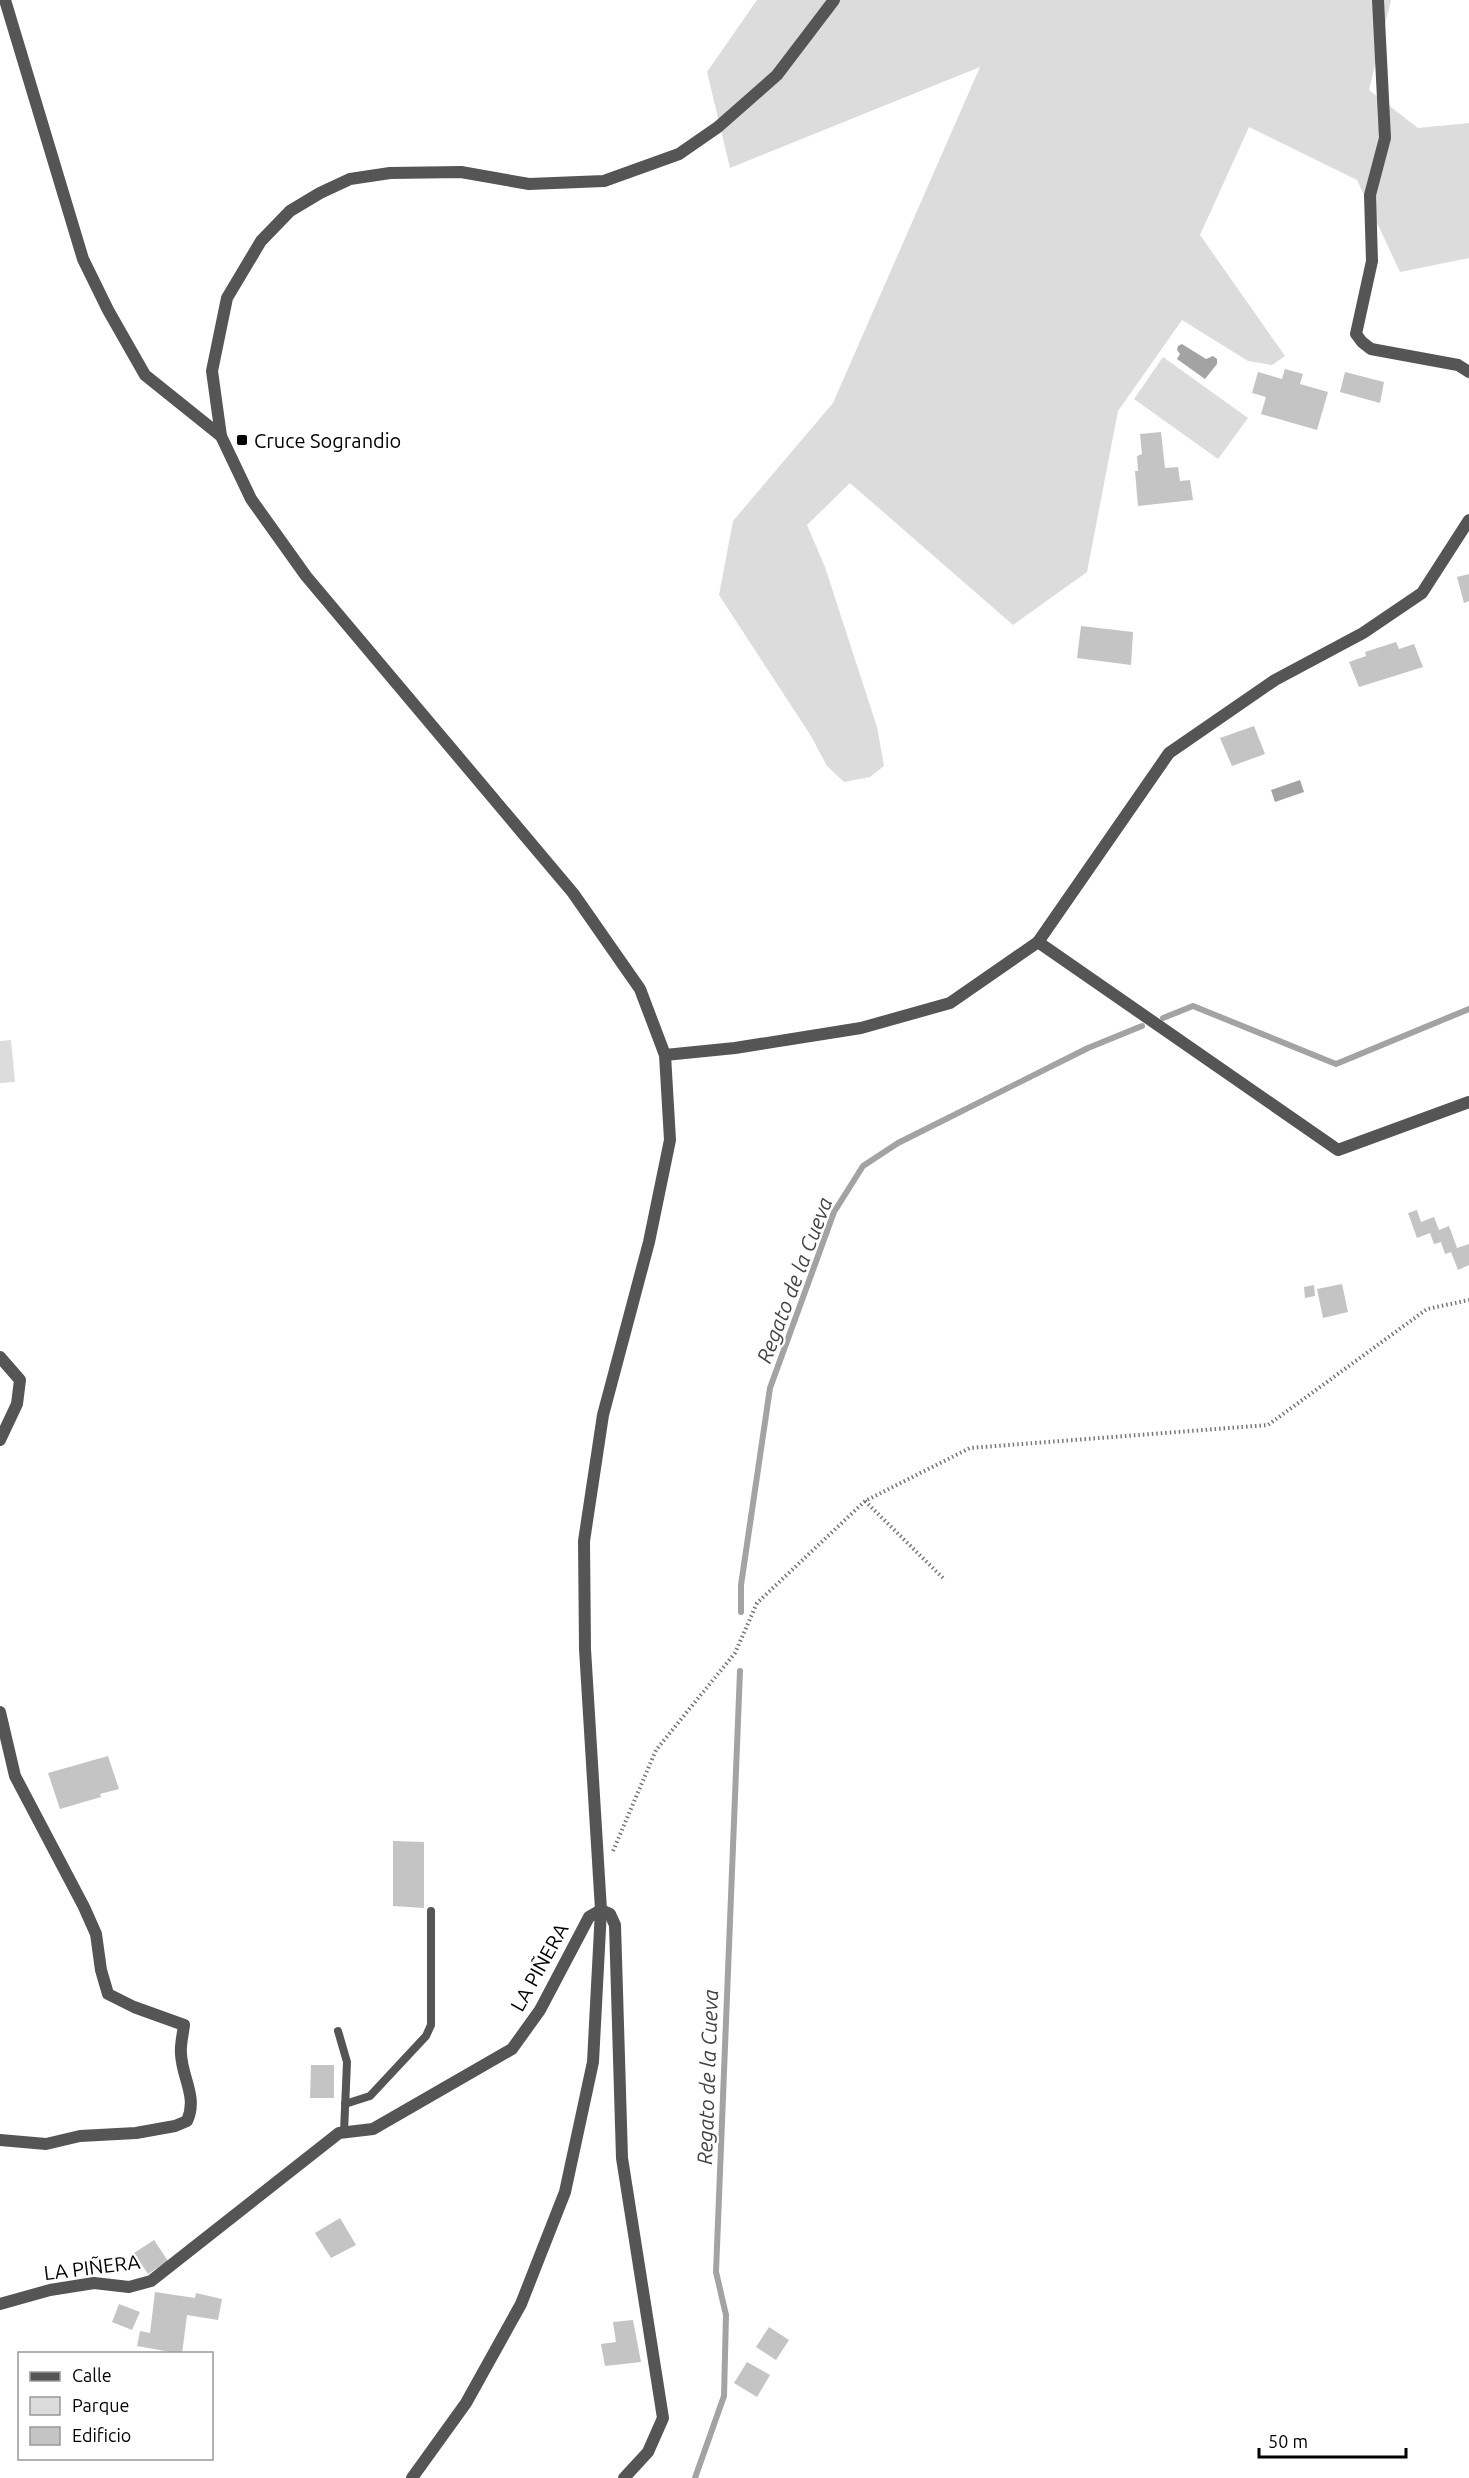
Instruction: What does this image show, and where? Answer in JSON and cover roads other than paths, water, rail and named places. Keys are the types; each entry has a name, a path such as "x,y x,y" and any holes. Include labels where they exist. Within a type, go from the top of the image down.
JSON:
{"street":[{"path":"5,0 83,259 108,310 145,375 221,436"},
{"path":"412,2478 466,2403 521,2304 565,2192 593,2062 601,1910 585,1649 585,1541 603,1415 649,1242 670,1140 665,1055 640,989 573,893 306,576 251,499 221,436 212,371 227,298 261,241 290,211 320,193 350,179 390,173 460,172 529,184 604,182 679,154 718,127 777,75 834,0"},
{"path":"1378,0 1385,138 1370,195 1372,261 1356,334 1371,349 1458,365 1469,372"},
{"path":"665,1055 735,1048 861,1028 950,1003 1038,942 1169,753 1275,680 1362,633 1422,593 1469,520"},
{"path":"1038,942 1338,1150 1469,1102"},
{"path":"0,1357 20,1380 17,1404 0,1440"},
{"path":"0,1712 15,1776 84,1907 96,1935 101,1970 108,1994 134,2007 184,2025 181,2054 191,2094 191,2113 187,2121 175,2126 136,2133 80,2136 46,2145 0,2140"},
{"path":"601,1910 609,1914 615,1925 622,2158 663,2418 648,2452 624,2478"},
{"name":"LA PIÑERA","path":"0,2304 72,2286 94,2283 129,2287 151,2281 339,2133 373,2129 512,2049 540,2010 589,1917 601,1910"}],"lane":[{"path":"345,2104 370,2096 429,2031 431,2025 431,1911"},
{"path":"338,2031 347,2062 344,2132"}],"waterway":[{"name":"Regato de la Cueva","path":"1163,1018 1193,1006 1336,1064 1469,1009"},
{"name":"Regato de la Cueva","path":"741,1612 741,1585 770,1388 834,1212 863,1166 898,1143 1088,1048 1142,1026"},
{"name":"Regato de la Cueva","path":"695,2478 724,2396 726,2315 716,2272 740,1671"}],"place":[{"name":"Cruce Sograndio","path":"242,440"}]}
